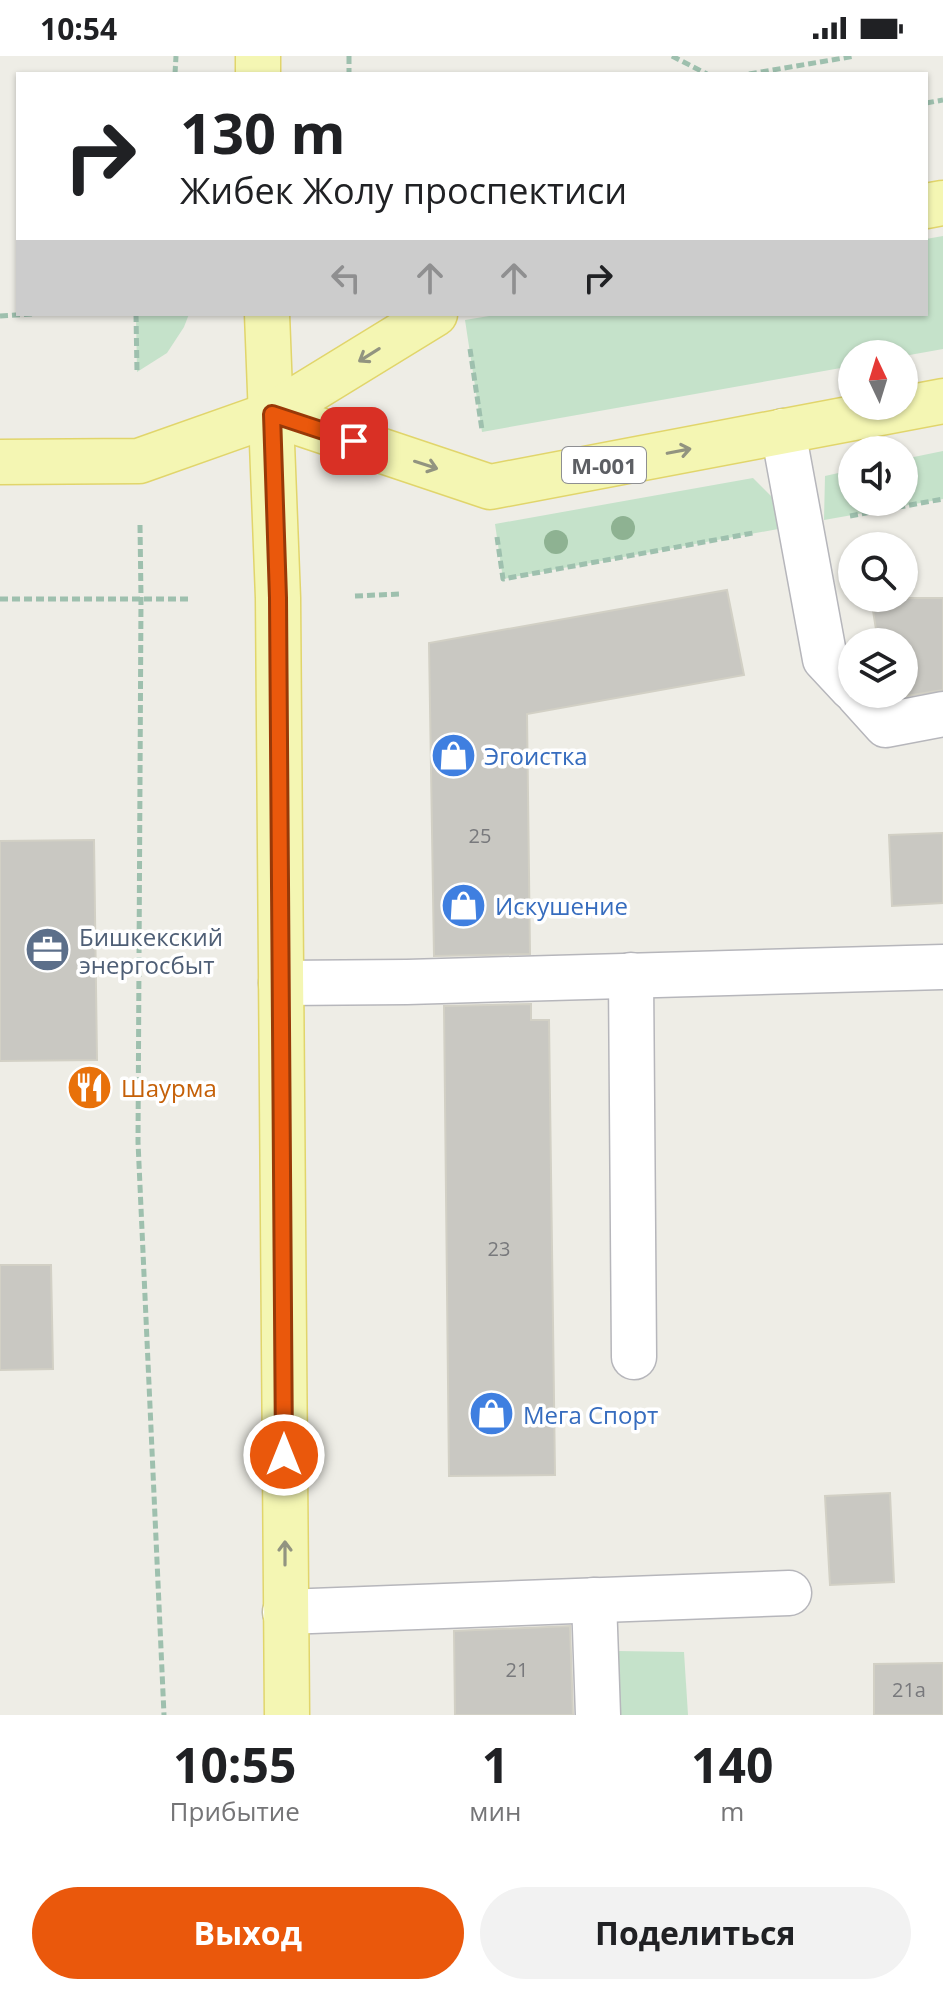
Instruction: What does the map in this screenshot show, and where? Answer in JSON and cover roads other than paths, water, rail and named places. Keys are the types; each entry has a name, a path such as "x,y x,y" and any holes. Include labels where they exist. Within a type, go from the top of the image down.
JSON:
{"main road":[{"path":"267,316 278,598 287,1715"},
{"path":"0,462 139,461 272,414 432,316"},
{"name":"М-001","path":"272,414 490,487 943,401"}],"lane":[{"path":"783,431 825,659 838,673"},
{"path":"871,708 886,725 943,714"},
{"path":"281,983 943,967"},
{"path":"631,975 634,1357"},
{"path":"285,1612 789,1593"},
{"path":"594,1600 598,1715"}],"place":[{"name":"Эгоистка","path":"453,755"},
{"name":"Искушение","path":"464,905"},
{"name":"Бишкекский энергосбыт","path":"48,950"},
{"name":"Шаурма","path":"90,1087"},
{"name":"Мега Спорт","path":"492,1414"}]}
